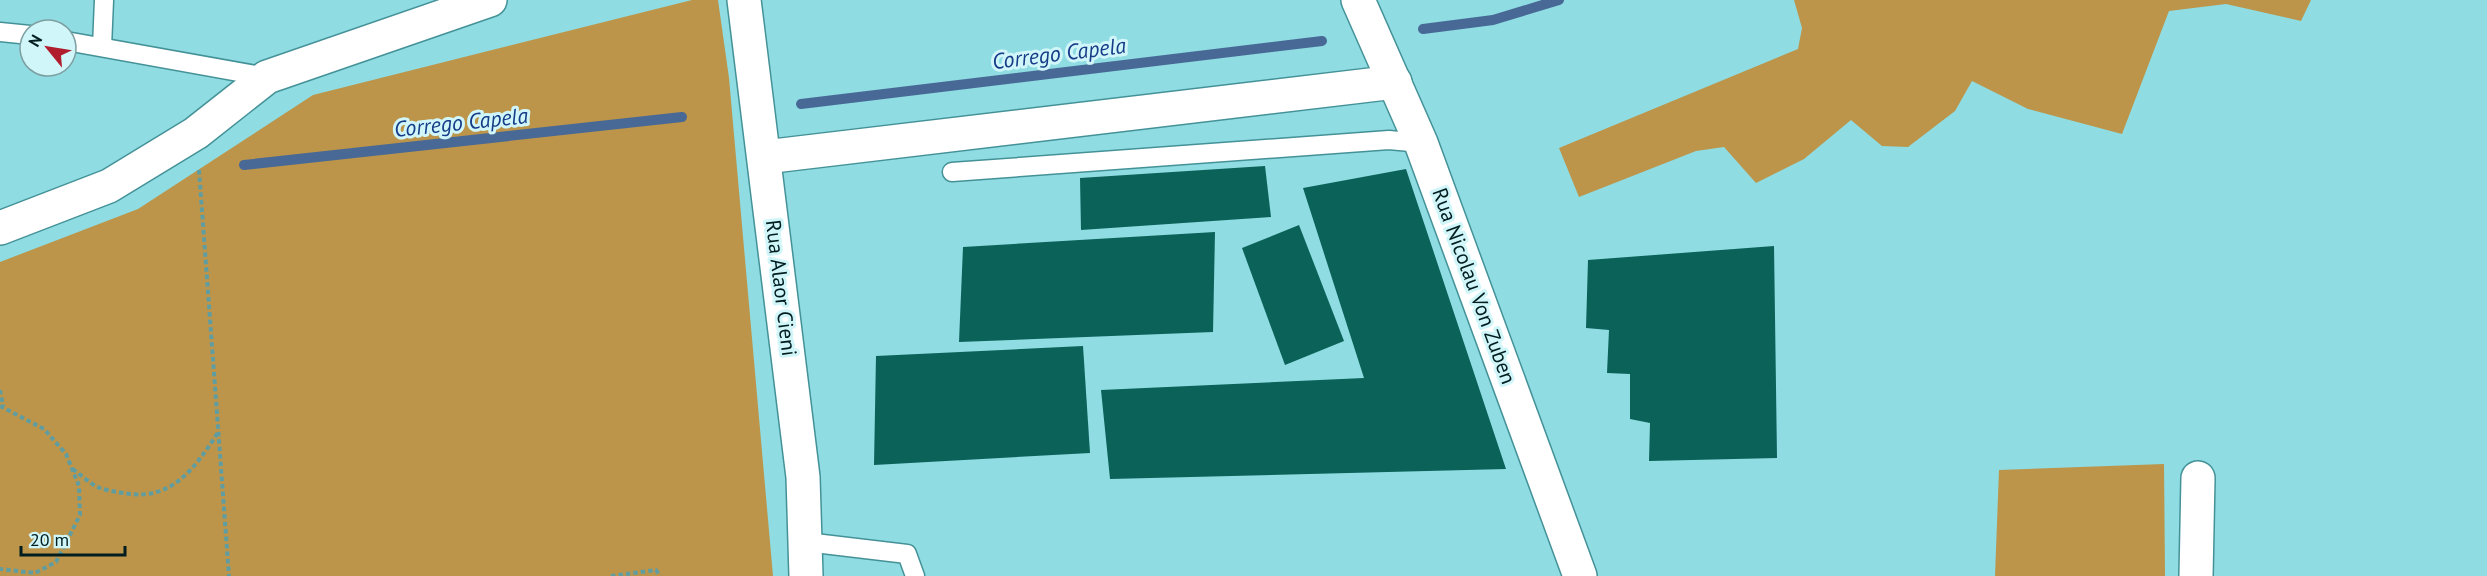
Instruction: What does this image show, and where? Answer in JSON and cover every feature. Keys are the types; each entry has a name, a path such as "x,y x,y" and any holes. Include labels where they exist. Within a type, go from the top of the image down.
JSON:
{"street":[{"path":"0,228 109,186 196,133 267,77 490,0"},
{"name":"Rua Alaor Cieni","path":"744,0 802,466 806,576"},
{"name":"Rua Nicolau Von Zuben","path":"1358,0 1421,143 1580,576"},
{"path":"765,157 1395,82"},
{"path":"2196,576 2198,478"}],"lane":[{"path":"102,47 104,0"},
{"path":"0,32 18,34"},
{"path":"78,43 267,77"},
{"path":"952,172 1389,140 1421,143"},
{"path":"806,542 907,554 915,576"}],"path":[{"path":"196,133 229,576"},
{"path":"0,390 2,406 44,429 66,454 79,486 80,515 56,562 35,573"},
{"path":"72,469 99,488 133,495 159,493 183,480 203,456 219,431"},
{"path":"0,569 35,573 42,576"},
{"path":"612,576 656,570 660,576"}],"shaded area":[{"path":"692,0 718,0 729,78 773,576 0,576 0,262 138,209 313,95"},
{"path":"1794,0 2311,0 2301,21 2226,4 2169,11 2122,134 2028,109 1972,81 1955,111 1908,147 1882,146 1851,120 1804,159 1756,183 1724,147 1696,151 1579,197 1559,148 1798,49 1802,28"},
{"path":"2164,464 2165,576 1995,576 1999,470"}],"building":[{"path":"1265,166 1271,217 1081,230 1080,178"},
{"path":"1406,169 1506,469 1110,479 1101,390 1364,378 1303,188"},
{"path":"1299,225 1344,341 1285,365 1242,248"},
{"path":"1215,232 1213,332 959,342 963,247"},
{"path":"1774,246 1777,458 1649,461 1650,423 1630,419 1630,374 1607,373 1609,330 1586,328 1588,260"},
{"path":"1083,346 1090,453 874,465 876,356"}],"waterway":[{"name":"Corrego Capela","path":"1423,29 1493,20 1559,0"},
{"name":"Corrego Capela","path":"801,104 1322,41"},
{"name":"Corrego Capela","path":"244,165 682,117"}]}
